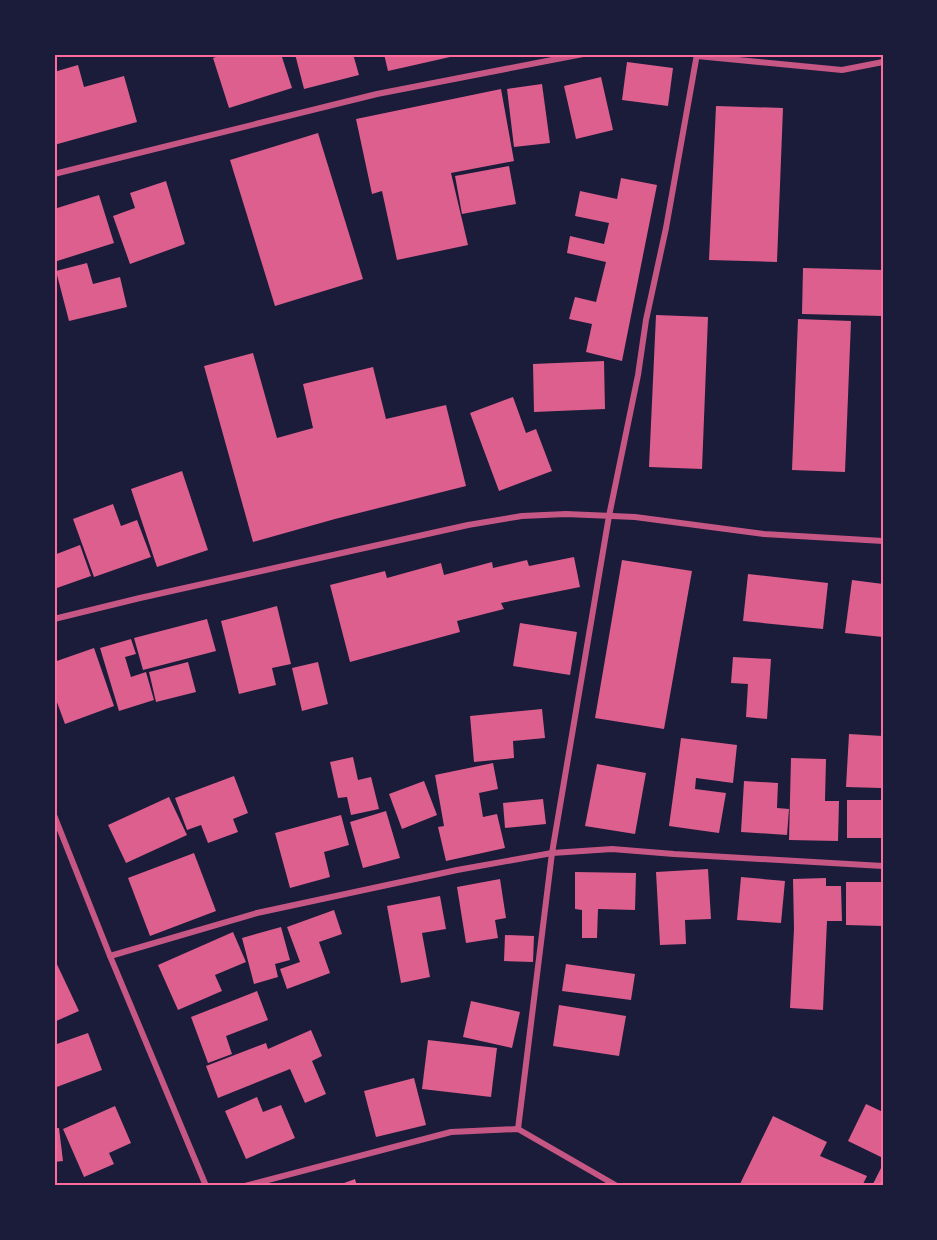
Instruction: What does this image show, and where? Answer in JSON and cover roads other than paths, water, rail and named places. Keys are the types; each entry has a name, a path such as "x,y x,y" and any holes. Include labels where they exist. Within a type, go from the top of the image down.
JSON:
{"street":[{"path":"54,174 377,94 583,54"},
{"path":"518,1129 552,853 609,516 638,375 646,320 666,228 697,55 842,70 883,62"},
{"path":"54,619 468,525 522,516 566,514 635,517 764,534 883,541"},
{"path":"54,815 206,1186"},
{"path":"110,956 257,913 457,870 552,853 612,849 883,866"},
{"path":"245,1186 451,1132 518,1129 617,1186"}]}
